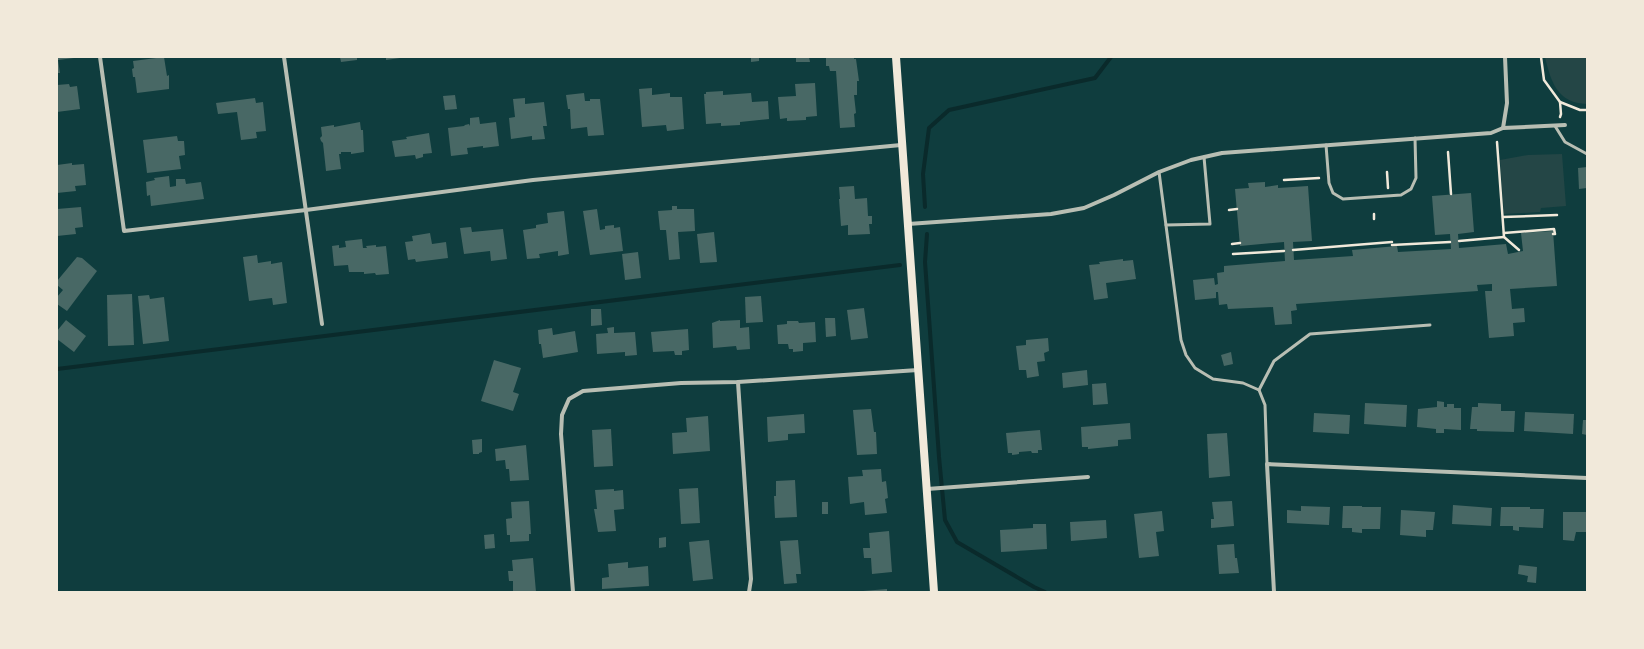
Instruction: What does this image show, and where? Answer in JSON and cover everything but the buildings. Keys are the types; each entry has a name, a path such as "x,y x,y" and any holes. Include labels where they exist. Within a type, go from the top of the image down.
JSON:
{"main road":[{"path":"896,57 934,592"}],"street":[{"path":"100,57 124,231 306,210 533,180 902,145"},
{"path":"284,57 322,324"},
{"path":"1503,128 1507,103 1505,57"},
{"path":"908,224 1051,214 1084,208 1114,195 1159,172 1191,160 1222,153 1491,132 1503,128 1565,125"},
{"path":"573,592 561,434 562,415 569,399 583,391 681,383 738,382 918,370"},
{"path":"738,382 751,579 749,592"},
{"path":"1274,592 1267,464 1587,478"},
{"path":"926,489 1088,477"}],"lane":[{"path":"1555,126 1565,142 1587,154"},
{"path":"1326,145 1329,182 1333,193 1343,199 1401,195 1411,189 1416,178 1415,138"},
{"path":"1166,225 1210,224 1204,157"},
{"path":"1159,172 1180,340 1186,355 1195,368 1213,379 1244,383 1259,390 1265,405 1267,464"},
{"path":"1259,390 1274,361 1310,334 1430,325"}],"path":[{"path":"1541,57 1544,80 1560,102 1561,114 1555,126"},
{"path":"1560,102 1580,110 1587,110"},
{"path":"1497,142 1504,237 1518,250"},
{"path":"1448,152 1451,194"},
{"path":"1387,172 1388,189"},
{"path":"1284,180 1319,178"},
{"path":"1229,210 1237,209"},
{"path":"1502,217 1557,215"},
{"path":"1504,232 1554,229 1553,234"},
{"path":"1459,241 1504,237"},
{"path":"1294,250 1450,242"},
{"path":"1232,244 1240,243"},
{"path":"1233,254 1284,251"}],"shaded area":[{"path":"1545,57 1587,57 1587,104 1569,100 1557,90 1550,75"},
{"path":"1562,154 1566,206 1541,208 1540,212 1504,214 1500,160 1528,155"}],"waterway":[{"path":"925,207 923,174 929,128 949,110 1095,78 1111,57"},
{"path":"927,234 925,262 945,520 957,542 1045,592"},
{"path":"57,369 900,265"}]}
